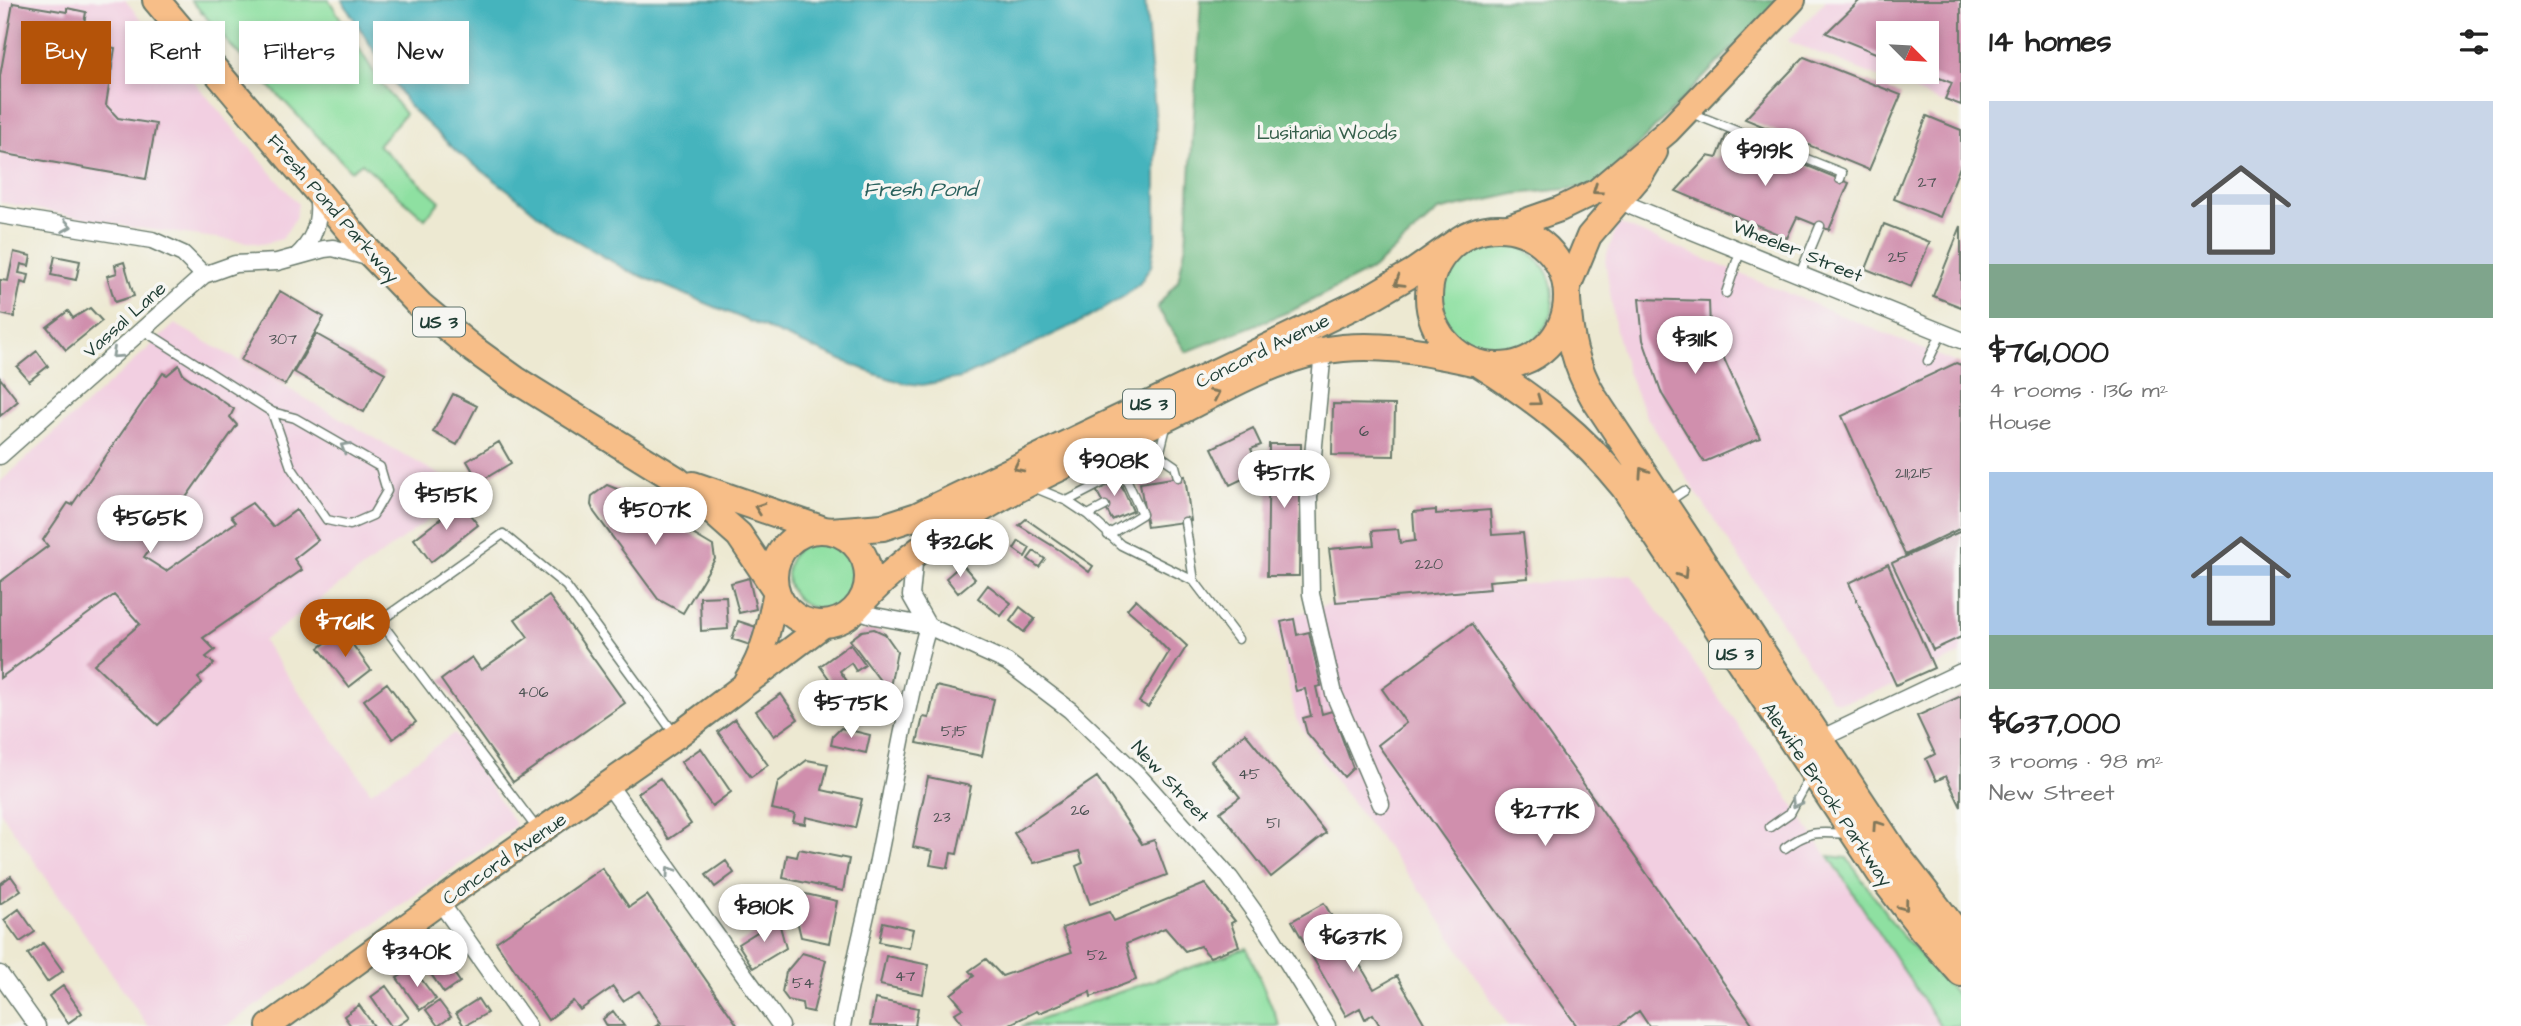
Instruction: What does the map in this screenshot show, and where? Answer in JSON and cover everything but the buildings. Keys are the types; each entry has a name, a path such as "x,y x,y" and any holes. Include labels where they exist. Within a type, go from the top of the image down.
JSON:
{"highway":[{"name":"Fresh Pond Parkway","path":"156,0 379,263 420,305 489,361 677,480 739,535 776,590"},
{"name":"US 3","path":"1455,243 1478,232 1503,229 1528,235 1545,247 1560,267 1566,296"},
{"path":"1455,243 1445,253 1434,272 1430,286 1430,308 1436,328 1444,341 1454,351 1476,363 1509,366 1536,355 1560,328 1566,296"},
{"name":"Concord Avenue","path":"827,531 883,527 926,511 1362,302 1414,272 1455,243"},
{"name":"Alewife Brook Parkway","path":"1566,296 1570,341 1582,375 1674,497 1820,739 1903,863 1961,938"},
{"name":"Concord Avenue","path":"856,608 887,575 916,551 977,511 1027,484 1262,371 1323,351 1388,346 1476,363"},
{"name":"Alewife Brook Parkway","path":"1476,363 1532,398 1559,419 1594,451 1615,476 1666,548 1906,909 1961,973"},
{"name":"Fresh Pond Parkway","path":"677,480 827,531"},
{"path":"776,590 775,568 785,548 802,534 827,531 851,541 865,561 867,585 856,608"},
{"name":"US 3","path":"776,590 783,604 795,616 810,622 840,620 856,608"}],"main road":[{"path":"1503,229 1560,209 1597,191 1668,131 1793,0"},
{"path":"1566,296 1589,236 1645,169 1668,131"},
{"name":"Concord Avenue","path":"740,690 762,653 776,590"},
{"name":"Concord Avenue","path":"280,1023 440,902 740,690 826,623"}],"street":[{"path":"296,257 307,245 317,222 316,188"},
{"name":"Wheeler Street","path":"1619,200 1961,340"},
{"path":"0,215 152,240 183,254 204,275"},
{"name":"Vassal Lane","path":"0,456 204,275 234,264 277,262 333,248 379,263"},
{"path":"1323,351 1309,497 1311,594 1334,694 1381,804"},
{"path":"842,1026 878,861 895,764 928,626 911,596 916,551"},
{"name":"New Street","path":"856,608 875,616 928,626 1007,662 1070,710 1138,774 1230,878 1270,934 1327,1026"},
{"path":"1820,739 1961,673"},
{"path":"608,784 781,1026"},
{"path":"440,902 528,1026"},
{"path":"0,974 37,1026"}],"lane":[{"path":"1687,111 1842,173 1840,179"},
{"path":"1800,274 1820,226"},
{"path":"1726,293 1741,249"},
{"path":"143,330 272,412 295,418 380,467 387,491 373,515 350,525 327,520 291,467 272,412"},
{"path":"1928,361 1942,332"},
{"path":"1159,456 1168,416"},
{"path":"1067,501 1159,456"},
{"path":"1159,456 1175,467 1178,477"},
{"path":"1108,535 1142,513 1129,493 1123,472"},
{"path":"1027,484 1067,501 1088,515 1121,545 1194,581 1238,639"},
{"path":"1088,515 1105,506"},
{"path":"1185,522 1194,581"},
{"path":"540,832 380,621 503,534 566,586 677,736"},
{"path":"1770,827 1790,813 1813,771"},
{"path":"1785,848 1815,831 1855,835"}],"shaded area":[{"path":"0,0 125,0 143,21 125,21 125,84 196,84 298,204 295,219 282,239 262,244 131,227 0,202"},
{"path":"1826,0 1961,0 1961,110 1896,84 1939,84 1939,21 1876,21 1876,76 1788,41"},
{"path":"1618,223 1961,365 1961,654 1896,685 1846,701 1837,702 1831,698 1646,416 1627,372 1616,331 1605,260"},
{"path":"175,324 468,491 263,641 371,792 454,733 516,825 227,1026 148,1026 0,811 0,482"},
{"path":"1631,574 1774,776 1940,1026 1508,1026 1428,901 1336,782 1296,719 1275,621 1336,602"}],"green space":[{"path":"191,0 329,0 342,21 239,21 239,54 225,39 225,21 209,21"},
{"name":"Lusitania Woods","path":"1201,0 1779,0 1598,186 1515,194 1438,211 1373,269 1293,310 1186,352 1157,307 1178,281 1186,244"},
{"path":"359,48 373,71 373,84 382,84 405,114 378,145 440,201 425,219 362,163 351,171 268,84 359,84"},
{"path":"1497,242 1518,246 1537,258 1549,277 1553,298 1549,319 1537,338 1518,350 1497,354 1476,350 1457,338 1445,319 1441,298 1445,277 1457,258 1476,246"},
{"path":"815,539 829,539 842,545 851,554 857,574 855,587 847,599 829,609 815,609 802,603 793,594 787,581 787,567 793,554 802,545"},
{"path":"1829,856 1847,858 1897,929 1961,1000 1961,1026 1940,1026"},
{"path":"1247,948 1280,1026 1021,1026"}],"water":[{"name":"Fresh Pond","path":"342,0 1145,0 1156,123 1156,234 1151,266 1140,283 1126,295 1088,318 961,378 922,385 904,383 875,374 627,270 553,227 457,152 409,106 395,84 469,84 469,21 373,21 373,49 359,27 359,21 355,21"}]}
